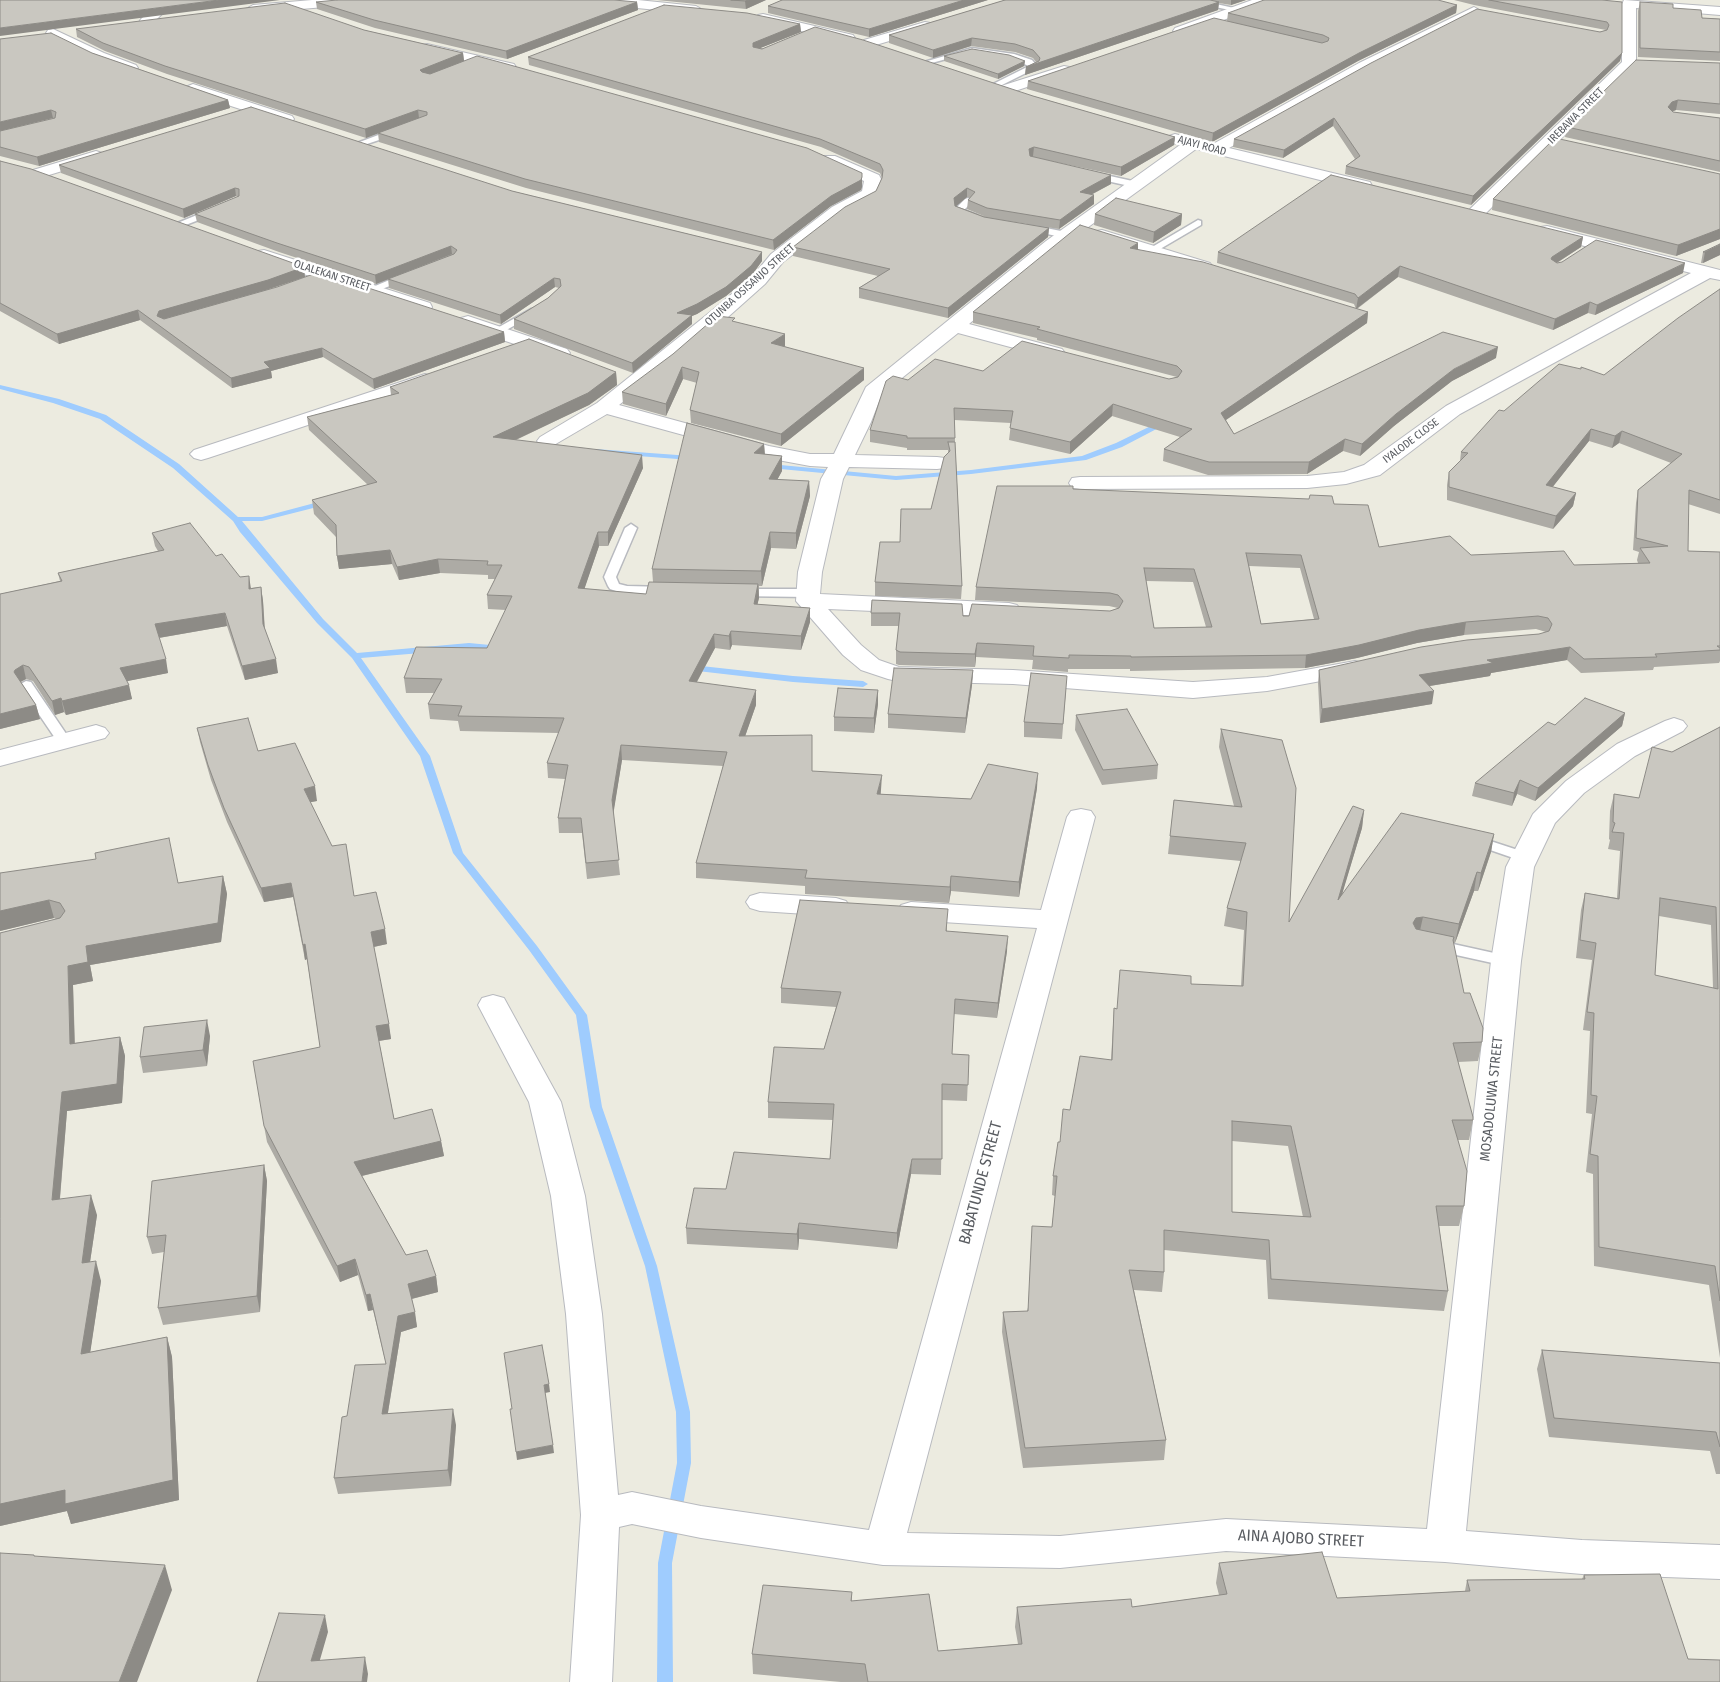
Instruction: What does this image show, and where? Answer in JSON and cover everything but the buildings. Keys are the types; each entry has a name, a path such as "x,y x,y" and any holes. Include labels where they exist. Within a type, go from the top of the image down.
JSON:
{"street":[{"path":"165,19 141,22 169,0"},
{"path":"240,11 287,5 361,0"},
{"path":"598,0 710,12"},
{"path":"1164,36 1265,0"},
{"path":"1648,64 1629,63 1630,2 1720,11"},
{"path":"774,4 748,15 811,33 868,43 896,52"},
{"path":"287,5 322,18"},
{"path":"1214,150 1364,66 1479,12 1456,6"},
{"path":"635,17 662,7"},
{"path":"868,43 934,23"},
{"path":"35,35 81,29"},
{"path":"53,32 99,56 144,72"},
{"path":"412,44 508,66 526,65"},
{"path":"920,60 953,71"},
{"name":"IREBAWA STREET","path":"1476,213 1552,141 1629,63"},
{"path":"1001,87 1080,64"},
{"path":"979,80 1030,97"},
{"path":"180,85 298,123"},
{"path":"225,117 253,108"},
{"name":"AJAYI ROAD","path":"1163,136 1375,189"},
{"path":"343,137 389,152"},
{"path":"1552,141 1570,145"},
{"path":"1192,144 1071,231 873,391 861,422 837,470 810,572 808,597 852,650 870,665 897,674 1013,677 1194,690 1267,684 1375,663"},
{"path":"64,182 31,171 113,151"},
{"name":"OTUNBA OSISANJO STREET","path":"547,441 604,407 636,383 753,285 778,258 838,211 869,194 873,179 814,152"},
{"path":"1458,208 1495,218"},
{"path":"172,221 208,235"},
{"path":"1532,227 1591,247 1679,264 1710,266"},
{"path":"1071,231 1152,250 1218,272"},
{"name":"OLALEKAN STREET","path":"251,249 574,358"},
{"path":"758,254 778,258"},
{"name":"IYALODE CLOSE","path":"1080,483 1307,482 1346,478 1372,470 1453,410 1710,266"},
{"path":"955,326 1076,358"},
{"path":"502,352 530,342"},
{"path":"201,454 439,375"},
{"path":"618,376 636,383"},
{"path":"604,407 767,452 810,460 837,470 937,463"},
{"path":"808,597 1032,611"},
{"name":"MOSADOLUWA STREET","path":"1445,1546 1506,961 1520,867 1543,820 1575,787 1626,750 1674,726"},
{"path":"0,758 96,733"},
{"name":"BABATUNDE STREET","path":"883,1549 1081,817"},
{"path":"760,902 857,908"},
{"path":"887,910 1052,920"},
{"path":"493,1005 545,1102 568,1196 584,1314 616,1512 590,1682"},
{"name":"AINA AJOBO STREET","path":"616,1512 701,1522 883,1549 1060,1552 1226,1535 1445,1546 1582,1557 1720,1562"}],"lane":[{"path":"1186,0 1239,10"},
{"path":"1210,20 1229,25"},
{"path":"920,60 972,50 1011,56 1029,62 1034,67 1001,87"},
{"path":"463,66 482,60"},
{"path":"361,143 407,127"},
{"path":"1086,173 1134,184"},
{"path":"968,202 958,211 984,220"},
{"path":"172,221 222,208"},
{"path":"1152,250 1198,223"},
{"path":"1021,227 1071,231"},
{"path":"373,289 416,272"},
{"path":"309,280 327,274"},
{"path":"497,331 518,321 537,308"},
{"path":"631,528 610,577 614,586 625,590 676,592"},
{"path":"724,592 808,597"},
{"path":"26,685 64,741"},
{"path":"1456,834 1525,856"},
{"path":"1419,942 1506,961"}],"waterway":[{"path":"0,387 56,401 103,417 176,466 236,519"},
{"path":"770,466 896,478 971,472 1083,458 1119,445 1164,423"},
{"path":"598,451 691,458"},
{"path":"236,519 262,519 326,502"},
{"path":"236,519 243,530 320,621 355,656"},
{"path":"355,656 469,646 501,649"},
{"path":"355,656 425,756 458,853 533,948 581,1015 596,1107 651,1266 683,1412 684,1463 665,1563 665,1682"},
{"path":"692,668 793,679 863,684"}]}
